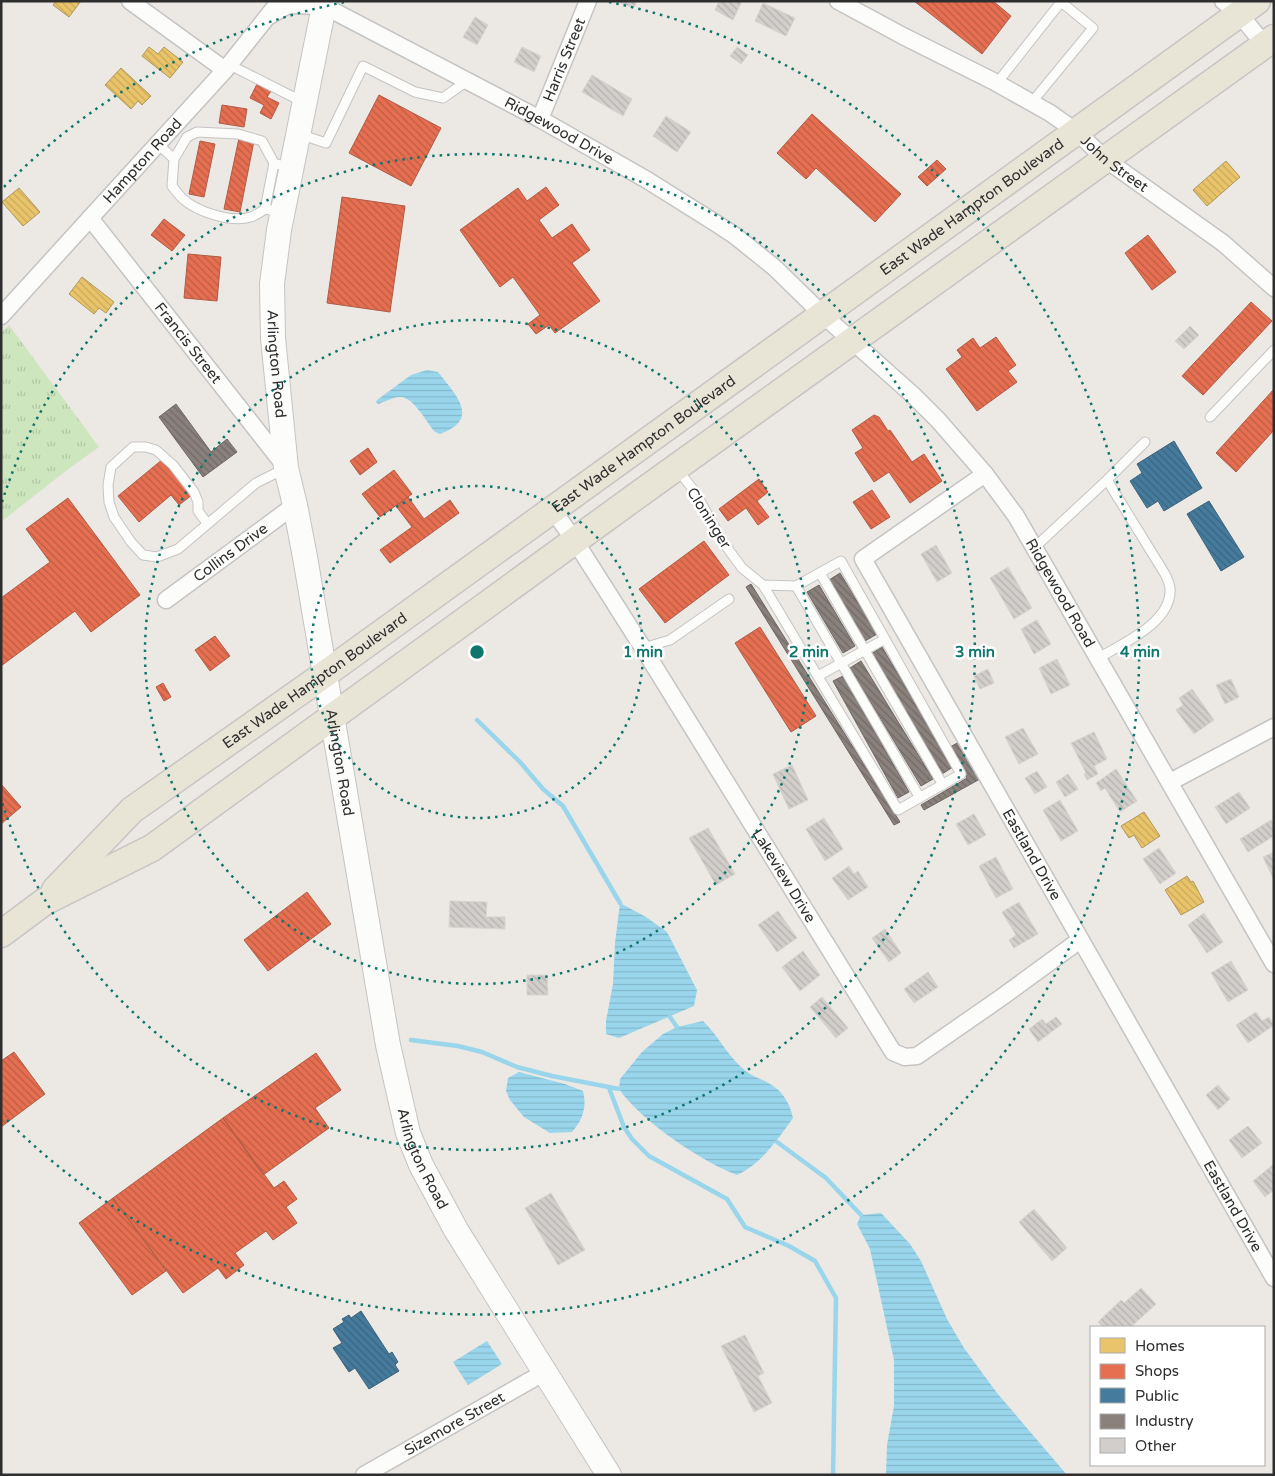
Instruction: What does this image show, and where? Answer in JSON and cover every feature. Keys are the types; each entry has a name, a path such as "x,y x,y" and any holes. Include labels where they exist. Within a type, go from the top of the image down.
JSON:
{"main road":[{"name":"Arlington Road","path":"325,4 298,134 283,165 274,211 273,338 286,468 295,505 325,674 388,1045 408,1133 421,1166 438,1198 609,1475"},
{"name":"East Wade Hampton Boulevard","path":"1,934 44,902 132,810 325,674 1076,132 1240,6"},
{"name":"East Wade Hampton Boulevard","path":"44,902 152,848 1269,41"}],"street":[{"path":"130,1 228,68"},
{"name":"Hampton Road","path":"1,316 158,144 181,131 279,1"},
{"name":"Harris Street","path":"540,119 588,1"},
{"name":"John Street","path":"838,1 1032,102 1076,132 1106,159 1223,243 1274,288"},
{"name":"Ridgewood Drive","path":"269,16 288,5 325,4 540,119 655,185 734,235 776,268 823,315"},
{"path":"1240,6 1269,41"},
{"name":"Francis Street","path":"90,218 286,468"},
{"name":"Ridgewood Road","path":"823,315 913,395 938,420 985,474 1016,516 1274,964"},
{"name":"Eastland Drive","path":"985,474 863,559 1274,1278"},
{"name":"Collins Drive","path":"166,600 295,505"},
{"name":"Lakeview Drive","path":"552,509 575,541 889,1047 899,1056 905,1058 917,1056 1080,940"},
{"path":"1170,782 1274,727"},
{"name":"Sizemore Street","path":"364,1475 545,1372"}],"lane":[{"path":"997,83 1061,2 1092,28 1032,102"},
{"path":"298,134 326,143 363,66 415,92 443,98 466,80"},
{"path":"228,68 256,75 304,103"},
{"path":"274,211 238,219 217,216 201,209 182,198 172,186 174,159 181,131 238,134 262,141 283,165"},
{"path":"158,144 174,159"},
{"path":"1210,417 1274,350"},
{"path":"1034,548 1145,442"},
{"path":"207,523 198,512 198,502 194,492 173,465 156,450 146,447 133,448 111,466 108,502 114,517 131,542 143,554 157,557 178,549 256,483 286,468"},
{"name":"Cloninger","path":"677,467 695,492 723,542 742,568 763,585 898,810 920,798"},
{"path":"1097,658 1141,632 1157,620 1168,600 1170,588 1165,574 1107,480"},
{"path":"763,585 796,586 841,561 961,774 920,798 796,586"},
{"path":"820,573 942,784"},
{"path":"642,648 670,640 729,599"},
{"path":"818,676 885,639"}],"green space":[{"path":"9,325 99,447 1,522 1,333"}],"water":[{"path":"427,370 438,372 452,389 461,406 462,414 460,421 452,428 440,434 435,432 415,405 405,398 395,398 378,404 376,402 411,375"},
{"path":"620,903 646,917 667,932 697,990 694,1006 619,1038 606,1034 606,1021 613,984 615,943"},
{"path":"703,1021 744,1070 779,1090 788,1103 793,1118 761,1158 737,1175 707,1160 673,1139 641,1114 619,1089 620,1079 642,1052 663,1034 677,1027"},
{"path":"519,1072 565,1084 583,1091 585,1102 583,1113 579,1123 572,1132 550,1133 524,1117 510,1100 506,1091 508,1078"},
{"path":"881,1213 910,1244 921,1261 947,1319 964,1348 997,1393 1067,1475 886,1475 887,1445 894,1406 894,1360 870,1249 857,1224 861,1215"},
{"path":"487,1341 502,1364 468,1385 453,1362"}],"building: Homes":[{"path":"56,1 81,1 69,17 53,5"},
{"path":"149,47 158,54 164,47 183,62 170,78 142,56"},
{"path":"121,68 151,96 142,105 138,101 131,109 105,85"},
{"path":"1226,161 1240,177 1207,206 1193,190"},
{"path":"19,188 40,212 23,226 2,202"},
{"path":"82,277 114,302 106,313 99,308 94,314 69,294"},
{"path":"1144,812 1160,836 1142,848 1134,835 1129,838 1121,826"},
{"path":"1187,876 1191,882 1193,881 1204,902 1181,915 1165,890"}],"building: Shops":[{"path":"914,1 993,1 1011,16 982,54"},
{"path":"257,84 271,91 267,97 279,103 271,119 260,113 264,105 250,98"},
{"path":"379,95 441,128 411,186 349,153"},
{"path":"222,105 247,109 244,127 219,123"},
{"path":"812,114 901,194 875,222 816,168 806,179 777,153"},
{"path":"239,138 254,141 240,212 224,209"},
{"path":"200,141 215,144 204,197 189,194"},
{"path":"937,160 946,169 927,186 918,177"},
{"path":"546,187 559,205 539,220 552,238 572,224 590,250 572,263 600,301 555,333 549,325 536,334 528,324 540,315 513,277 500,287 460,230 518,188 527,201"},
{"path":"342,197 405,206 390,312 327,303"},
{"path":"164,219 185,235 172,251 151,235"},
{"path":"1148,235 1176,272 1152,290 1125,253"},
{"path":"188,254 221,257 217,301 184,298"},
{"path":"1251,302 1272,321 1203,395 1182,376"},
{"path":"996,337 1016,365 1008,371 1017,382 977,411 946,369 962,357 957,350 973,338 980,348"},
{"path":"1274,389 1274,430 1236,472 1216,453"},
{"path":"874,415 879,417 888,431 890,430 912,462 924,454 942,481 910,503 889,472 874,482 855,453 863,448 852,430"},
{"path":"368,448 377,462 360,475 350,461"},
{"path":"163,459 192,495 179,505 171,495 139,522 118,496"},
{"path":"394,470 412,494 380,517 362,494"},
{"path":"759,479 768,492 757,501 769,517 758,525 746,508 728,521 719,509"},
{"path":"872,490 890,517 871,529 853,502"},
{"path":"408,497 424,519 450,500 459,513 390,563 380,550 412,527 396,506"},
{"path":"68,498 140,595 91,632 75,611 1,666 1,598 50,562 26,529"},
{"path":"704,541 729,575 665,623 639,589"},
{"path":"760,627 816,716 791,732 735,643"},
{"path":"215,636 230,656 210,671 195,650"},
{"path":"163,683 171,697 164,701 156,687"},
{"path":"1,784 21,807 1,824"},
{"path":"307,892 331,924 268,971 244,940"},
{"path":"14,1052 45,1094 1,1127 1,1061"},
{"path":"316,1053 341,1090 315,1108 329,1128 263,1175 223,1118"},
{"path":"223,1118 274,1188 284,1181 297,1199 286,1207 297,1223 273,1240 266,1231 235,1253 244,1265 226,1279 218,1268 183,1293 113,1198"},
{"path":"113,1198 166,1271 132,1295 79,1223"}],"building: Public":[{"path":"1174,441 1202,488 1164,511 1158,501 1147,508 1130,481 1142,473 1137,464"},
{"path":"1209,501 1244,557 1221,571 1187,514"},
{"path":"361,1311 389,1354 392,1352 398,1362 395,1365 399,1371 369,1389 355,1368 349,1372 333,1348 342,1343 333,1329 344,1322 342,1319 349,1315 351,1318"}],"building: Industry":[{"path":"176,404 211,452 227,439 237,452 203,477 159,417"},
{"path":"840,573 877,634 865,641 829,580"},
{"path":"751,584 900,822 894,825 746,587"},
{"path":"819,585 855,646 843,653 807,592"},
{"path":"882,647 953,767 942,774 871,654"},
{"path":"861,661 933,779 921,786 850,668"},
{"path":"843,676 909,792 898,798 833,681"},
{"path":"959,742 980,779 924,810 921,805 967,778 950,747"}],"building: Other":[{"path":"615,1 637,1 634,8"},
{"path":"719,1 742,1 733,20 715,10"},
{"path":"763,3 795,18 786,36 755,21"},
{"path":"475,17 488,25 477,45 463,37"},
{"path":"522,47 541,56 534,72 514,62"},
{"path":"737,47 748,55 741,64 730,56"},
{"path":"592,75 632,99 623,116 582,92"},
{"path":"666,116 691,132 677,152 653,136"},
{"path":"1190,326 1199,335 1184,349 1175,341"},
{"path":"936,545 952,573 937,582 921,554"},
{"path":"1008,567 1032,608 1014,619 990,578"},
{"path":"1037,620 1051,644 1034,654 1021,629"},
{"path":"1057,659 1070,685 1051,694 1039,668"},
{"path":"988,669 994,683 980,689 974,676"},
{"path":"1231,679 1239,697 1225,704 1216,685"},
{"path":"1192,689 1214,720 1194,734 1176,710 1183,705 1179,698"},
{"path":"1023,728 1038,754 1019,764 1005,737"},
{"path":"1094,732 1107,759 1094,766 1098,774 1087,780 1084,774 1086,773 1071,743"},
{"path":"792,765 808,800 789,809 773,774"},
{"path":"1116,769 1137,801 1120,812 1105,788 1101,791 1096,783"},
{"path":"1037,771 1047,787 1035,794 1025,778"},
{"path":"1068,774 1078,789 1065,797 1056,782"},
{"path":"1239,792 1250,808 1226,824 1215,807"},
{"path":"1060,800 1078,831 1061,841 1043,810"},
{"path":"974,814 986,835 968,845 956,824"},
{"path":"824,818 843,849 825,861 806,829"},
{"path":"1271,820 1274,825 1274,836 1248,852 1240,839"},
{"path":"708,828 735,874 716,885 689,838"},
{"path":"1159,848 1176,873 1160,884 1143,859"},
{"path":"1274,852 1274,880 1263,857"},
{"path":"996,857 1013,889 996,898 979,866"},
{"path":"849,866 854,874 858,871 868,887 848,900 832,878"},
{"path":"450,901 487,902 486,917 505,917 505,929 449,927"},
{"path":"1019,902 1038,934 1014,948 1009,940 1016,935 1002,912"},
{"path":"778,911 797,938 777,952 758,925"},
{"path":"1204,913 1223,942 1207,953 1188,925"},
{"path":"885,929 901,953 889,962 872,938"},
{"path":"803,951 820,975 800,991 782,967"},
{"path":"1231,961 1248,990 1228,1002 1211,973"},
{"path":"928,972 938,987 914,1003 904,989"},
{"path":"527,975 547,975 548,995 527,995"},
{"path":"822,997 848,1028 836,1038 810,1007"},
{"path":"1256,1012 1262,1021 1269,1017 1274,1025 1248,1043 1236,1025"},
{"path":"1056,1017 1062,1024 1038,1042 1029,1029 1042,1019 1046,1024"},
{"path":"1218,1085 1230,1099 1218,1110 1206,1095"},
{"path":"1248,1126 1262,1143 1242,1158 1229,1140"},
{"path":"1274,1164 1274,1190 1265,1197 1253,1181"},
{"path":"551,1193 585,1250 558,1265 525,1208"},
{"path":"1034,1209 1067,1248 1052,1261 1019,1222"},
{"path":"1141,1288 1156,1304 1132,1326 1102,1326 1098,1322 1121,1300 1124,1303"},
{"path":"745,1335 764,1373 758,1376 772,1403 754,1412 721,1346"}],"waterway":[{"path":"477,720 520,762 543,789 563,806 620,903"},
{"path":"670,1017 677,1027"},
{"path":"411,1040 458,1046 482,1052 517,1067 619,1089"},
{"path":"609,1088 624,1127 632,1139 649,1156 727,1199 745,1227 789,1246 815,1261 836,1298 833,1475"},
{"path":"777,1142 826,1178 861,1215"}]}
